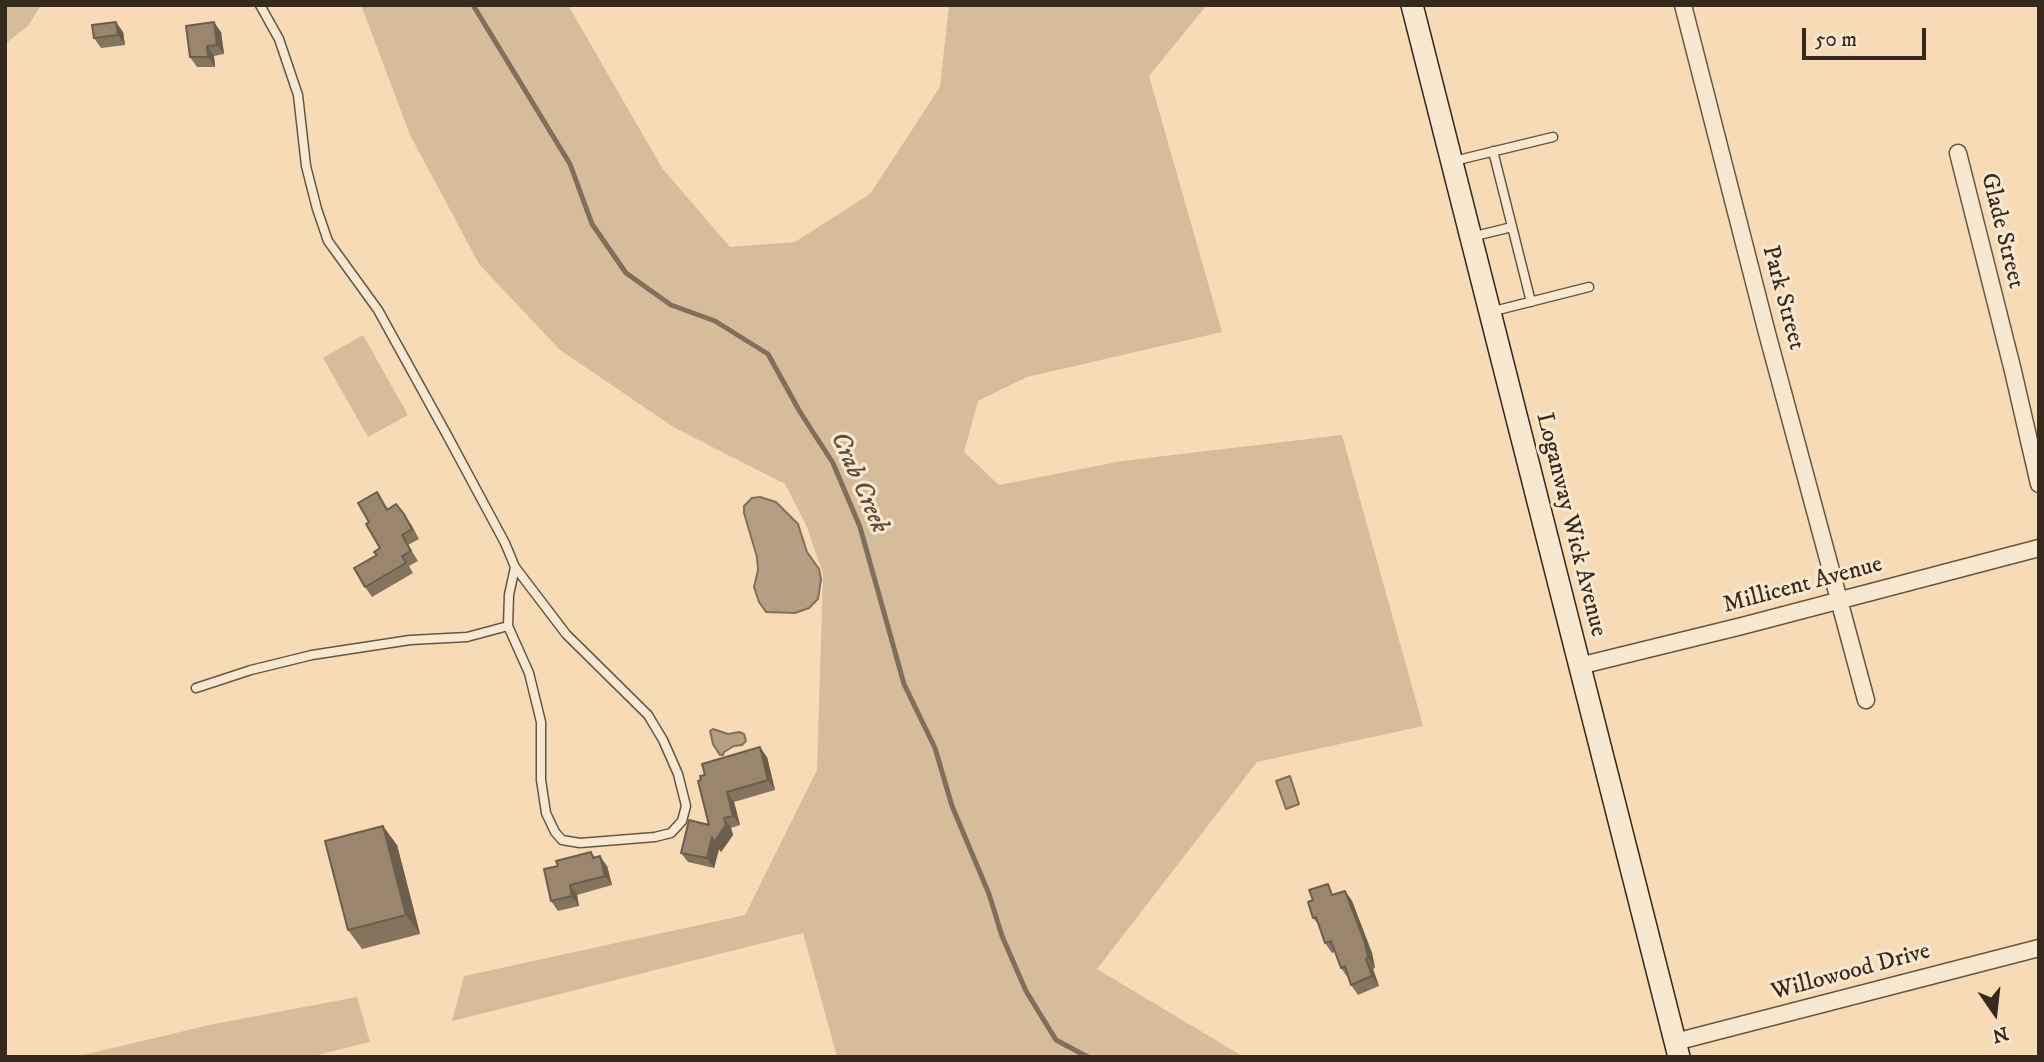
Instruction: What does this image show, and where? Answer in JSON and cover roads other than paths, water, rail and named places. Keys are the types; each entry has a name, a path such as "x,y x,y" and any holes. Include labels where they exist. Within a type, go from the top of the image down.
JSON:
{"street":[{"name":"Loganway Wick Avenue","path":"1412,5 1677,1049"},
{"name":"Park Street","path":"1683,5 1767,333 1866,700"},
{"name":"Glade Street","path":"1958,153 2039,484"},
{"name":"Millicent Avenue","path":"1579,666 2039,548"},
{"name":"Willowood Drive","path":"1677,1049 2039,948"}],"lane":[{"path":"260,5 279,39 298,95 306,166 328,240 378,310 454,447 515,567 566,634 648,715 663,740 678,774 686,806 679,826 671,833 580,844 562,840 555,832 546,813 541,780 541,723 529,673 508,626 509,595 515,567"},
{"path":"1451,162 1553,137"},
{"path":"1493,152 1531,302"},
{"path":"1471,237 1512,228"},
{"path":"1489,313 1589,287"},
{"path":"195,688 251,670 312,656 410,640 467,637 508,626"}],"waterway":[{"name":"Crab Creek","path":"473,5 570,164 592,224 626,273 671,305 715,321 768,354 800,412 833,463 860,527 904,684 935,748 952,806 989,894 1002,936 1026,991 1056,1040 1088,1057"}]}
